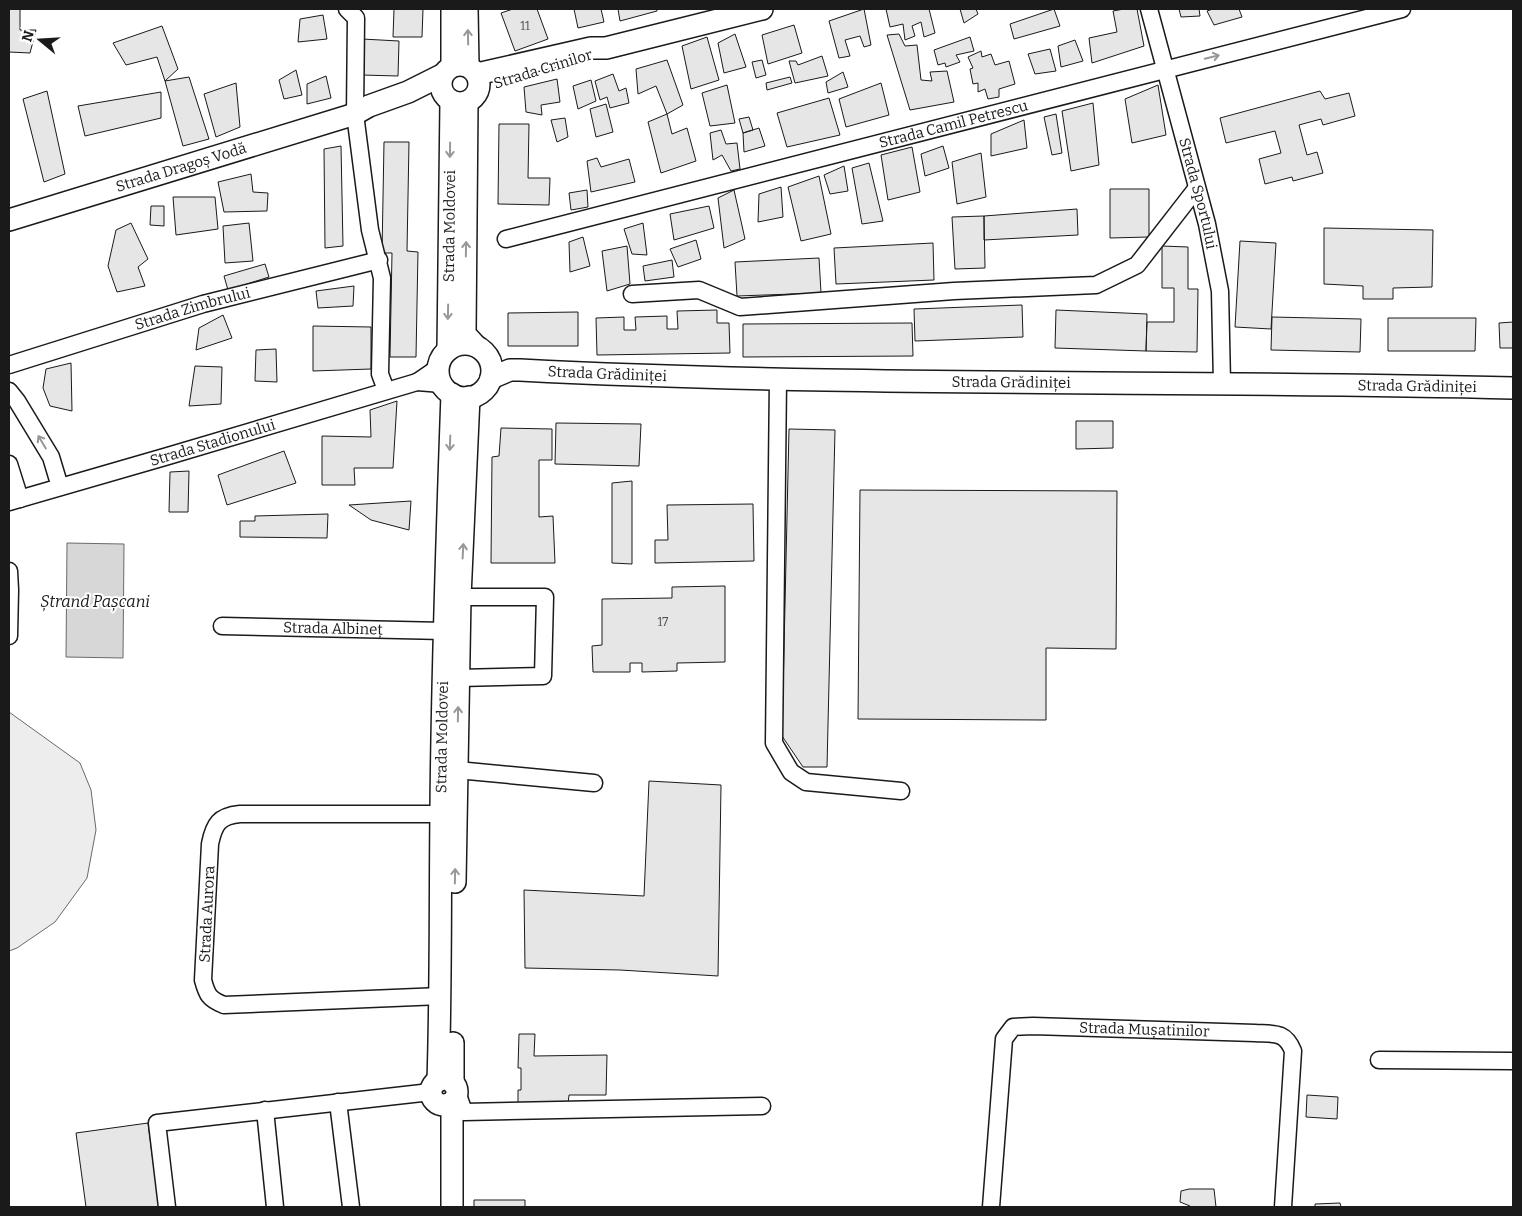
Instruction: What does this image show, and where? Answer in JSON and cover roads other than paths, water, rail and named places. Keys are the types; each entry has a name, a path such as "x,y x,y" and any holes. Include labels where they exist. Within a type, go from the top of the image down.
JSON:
{"main road":[{"name":"Strada Moldovei","path":"452,9 460,84 465,334 476,346"},
{"name":"Strada Moldovei","path":"452,1207 443,1094 441,814 450,378 460,84 467,9"},
{"name":"Strada Crinilor","path":"460,84 590,48 606,48 762,9"},
{"name":"Strada Dragoș Vodă","path":"9,220 354,114 369,106 408,92 460,84"},
{"path":"462,344 476,346 487,355 497,370 484,390 477,395 450,378 462,344"},
{"name":"Strada Grădiniței","path":"497,370 651,377 1513,388"},
{"name":"Strada Moldovei","path":"438,1207 457,770 459,678 460,597 450,378"}],"street":[{"name":"Strada Sportului","path":"1149,9 1206,224 1220,291 1222,383"},
{"name":"Strada Camil Petrescu","path":"506,239 1402,9"},
{"path":"356,12 354,114 370,230 382,278 380,374 386,390"},
{"path":"632,294 700,290 740,307 954,291 1096,284 1137,265 1196,189"},
{"name":"Strada Zimbrului","path":"9,364 203,304 379,260"},
{"name":"Strada Stadionului","path":"14,500 386,390 416,382 450,378"},
{"path":"778,379 774,744 791,772 806,782 901,791"},
{"path":"9,391 51,457 60,487"},
{"path":"9,464 14,500"},
{"path":"9,571 9,636"},
{"path":"459,678 543,676 545,596 460,597"},
{"name":"Strada Albineț","path":"222,626 444,631"},
{"path":"457,770 594,783"},
{"name":"Strada Aurora","path":"441,814 240,814 229,815 219,821 212,830 210,844 204,980 206,993 213,1001 224,1005 441,996"},
{"name":"Strada Mușatinilor","path":"991,1207 1004,1039 1013,1027 1033,1026 1279,1034 1289,1040 1293,1051 1283,1207"},
{"path":"1379,1060 1513,1061"},
{"path":"167,1207 157,1123 338,1102 443,1094 762,1106"},
{"path":"338,1102 351,1207"},
{"path":"265,1110 276,1207"}],"water":[{"name":"Ștrand Pașcani","path":"67,543 124,544 123,658 66,657"}]}
